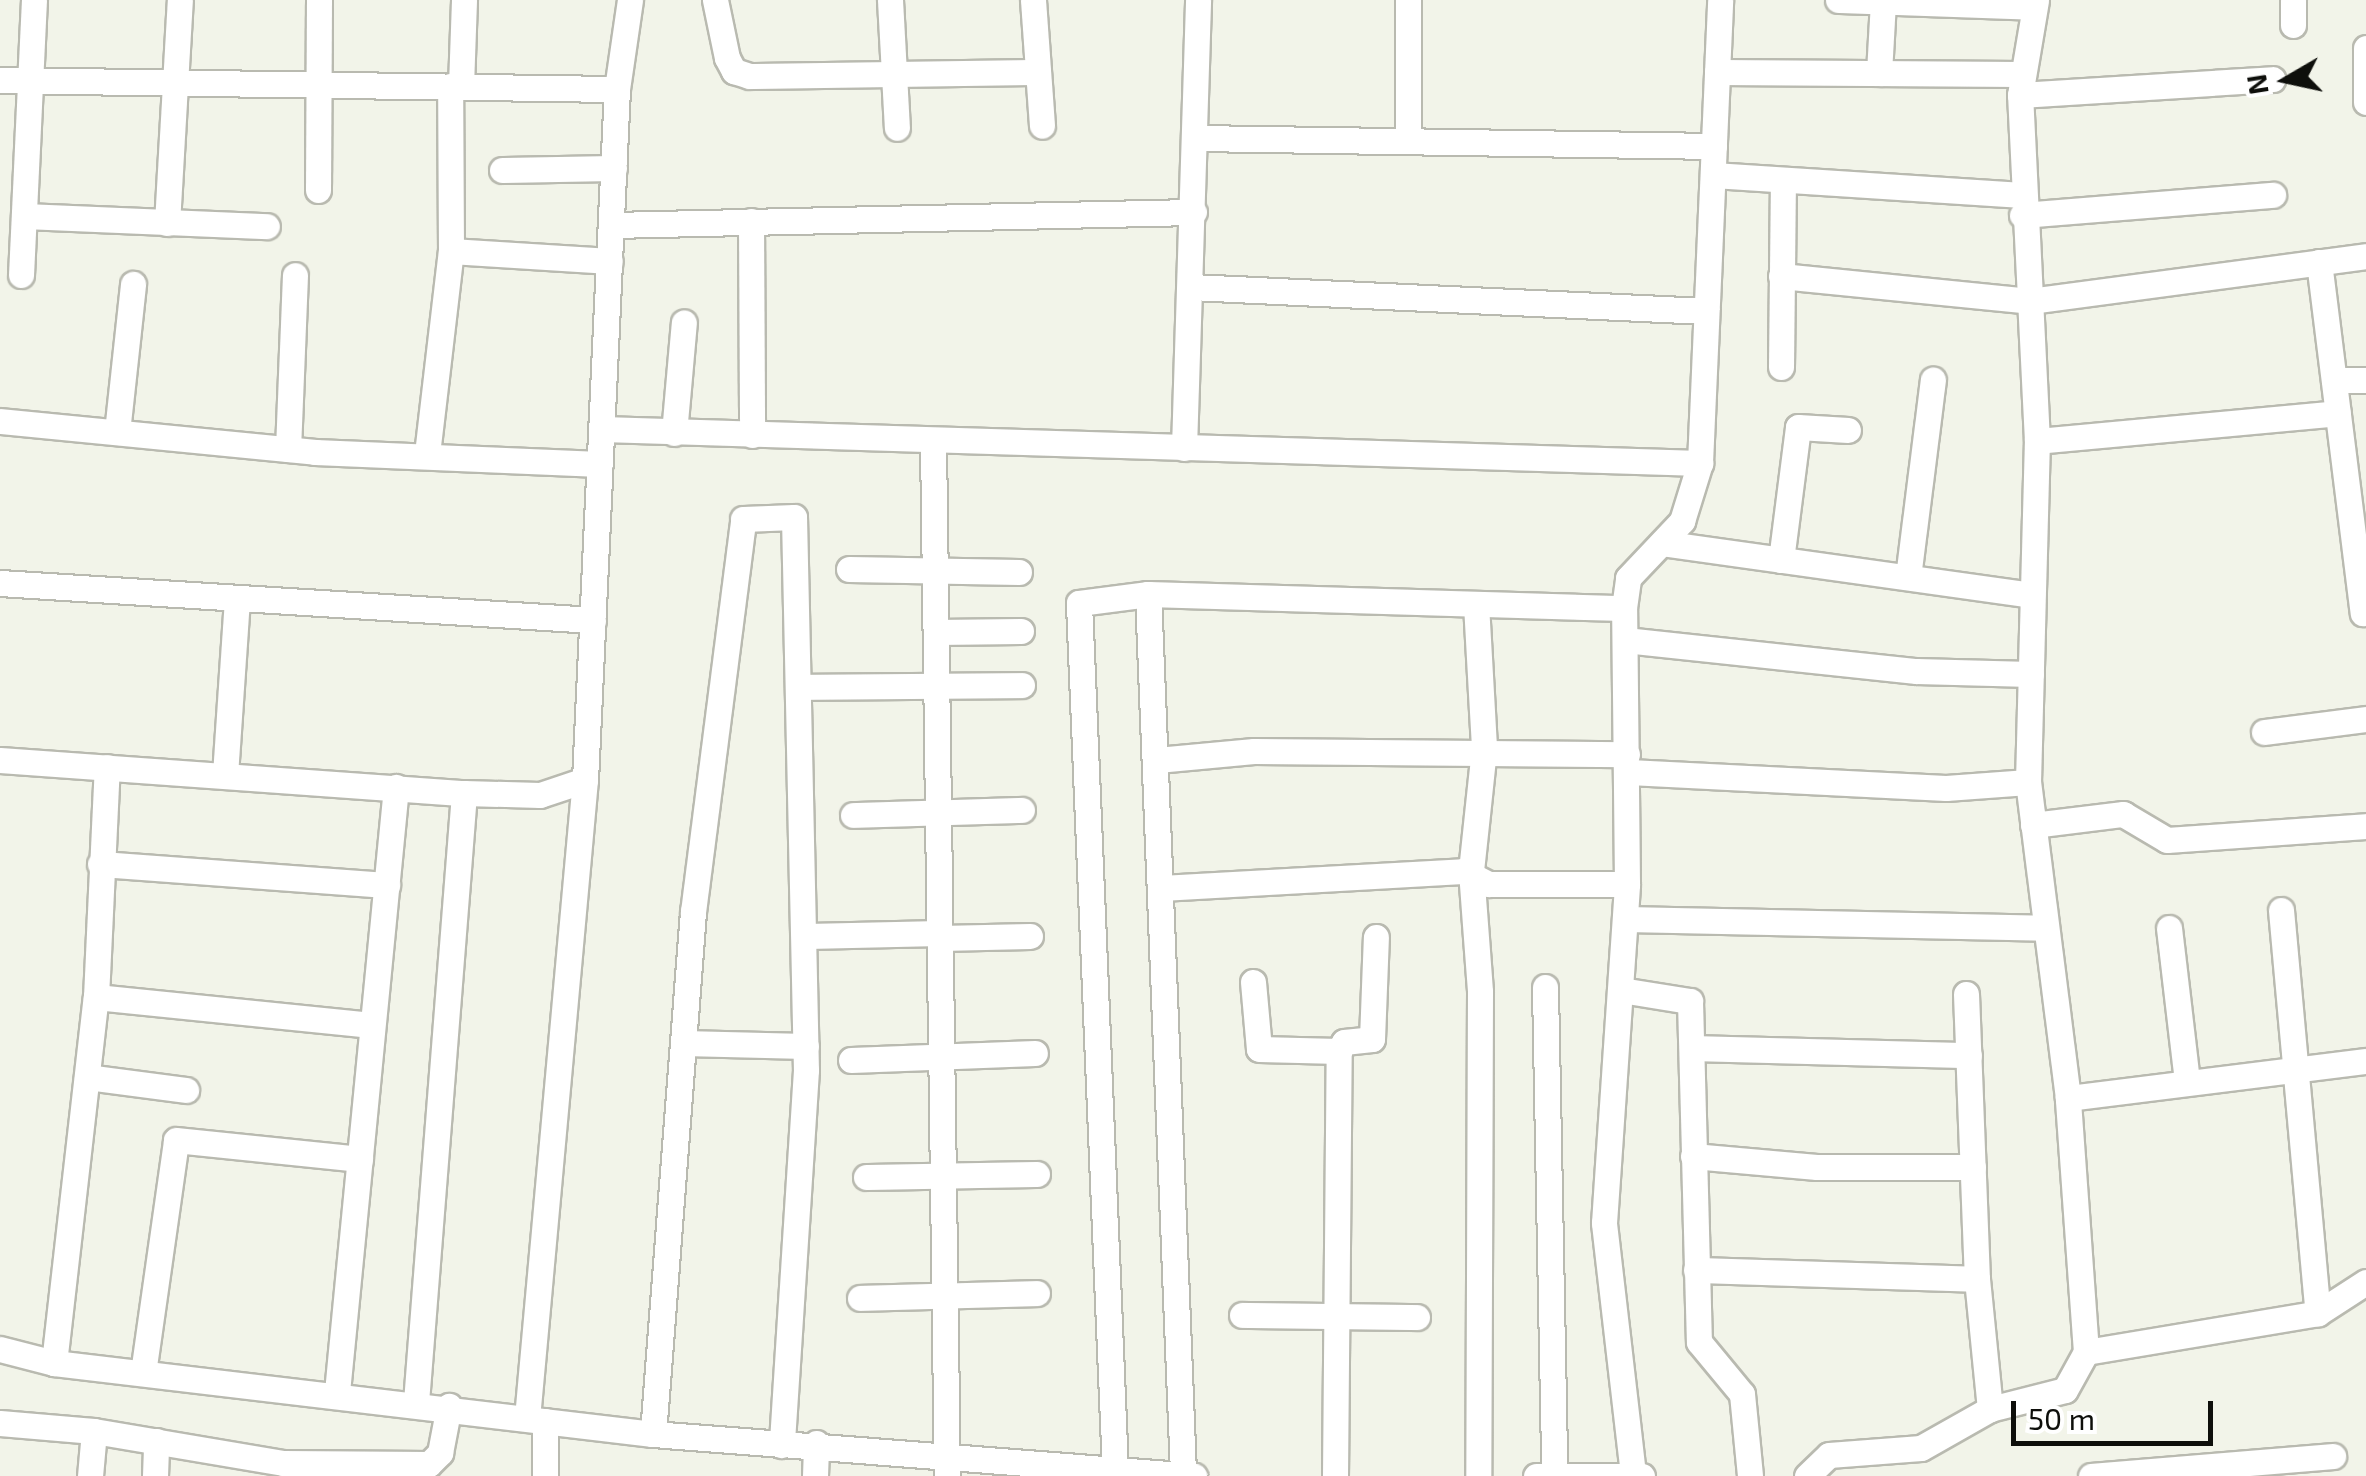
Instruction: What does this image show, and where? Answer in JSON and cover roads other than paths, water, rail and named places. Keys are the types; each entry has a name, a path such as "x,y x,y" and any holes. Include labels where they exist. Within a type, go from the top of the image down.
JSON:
{"street":[{"path":"21,275 34,80 34,0"},
{"path":"167,223 180,0"},
{"path":"318,0 318,190"},
{"path":"426,454 451,251 456,86 464,0"},
{"path":"544,1476 536,1420 586,780 618,89 630,0"},
{"path":"715,0 734,71 1038,72"},
{"path":"890,0 897,128"},
{"path":"1033,0 1042,126"},
{"path":"1184,448 1198,0"},
{"path":"1408,0 1408,142"},
{"path":"1536,1476 1637,1475 1604,1223 1628,884 1624,608 1628,578 1682,521 1700,463 1720,0"},
{"path":"1807,1476 1829,1455 1921,1448 1990,1409 2065,1390 2086,1352 2068,1098 2028,782 2037,441 2021,205 2021,85 2035,4 1838,0"},
{"path":"1879,73 1883,2"},
{"path":"2366,48 2366,102"},
{"path":"1716,72 1879,73 2021,85 2272,79"},
{"path":"0,80 618,89"},
{"path":"1195,138 1714,146"},
{"path":"502,170 614,168"},
{"path":"1714,175 2021,205 2273,195"},
{"path":"1781,368 1783,180"},
{"path":"611,225 1194,212"},
{"path":"25,216 267,226"},
{"path":"751,222 752,435"},
{"path":"451,251 610,261"},
{"path":"1781,276 2030,301 2366,256"},
{"path":"2318,262 2338,413 2357,501 2363,613"},
{"path":"288,449 295,275"},
{"path":"117,432 133,284"},
{"path":"1190,287 1706,311"},
{"path":"674,433 684,322"},
{"path":"1908,577 1933,380"},
{"path":"2334,380 2366,380"},
{"path":"2037,441 2338,413"},
{"path":"0,421 288,449 600,464"},
{"path":"1780,560 1798,427 1848,430"},
{"path":"602,429 1700,463"},
{"path":"933,441 949,1296 947,1466"},
{"path":"653,1434 683,1043 732,591 742,518 749,514 797,520 806,1046 782,1444"},
{"path":"1662,543 2031,594"},
{"path":"848,569 1019,572"},
{"path":"0,583 593,620"},
{"path":"1102,1471 1076,610 1098,595 1148,594 1624,608"},
{"path":"1148,594 1183,1476"},
{"path":"225,775 237,598"},
{"path":"1476,604 1484,748 1471,874 1480,992 1478,1476"},
{"path":"936,632 1022,632"},
{"path":"1625,640 1931,672 2031,674"},
{"path":"800,688 1022,684"},
{"path":"2264,732 2366,719"},
{"path":"1157,760 1254,751 1484,748 1946,788 2028,782"},
{"path":"0,760 464,794 540,796 586,780"},
{"path":"54,1363 96,997 107,767"},
{"path":"337,1392 396,787"},
{"path":"416,1402 464,794"},
{"path":"852,815 1022,810"},
{"path":"2033,825 2124,814 2167,840 2366,826"},
{"path":"100,864 387,884"},
{"path":"1161,888 1471,874 1489,884 1628,884"},
{"path":"2282,910 2318,1313"},
{"path":"1626,919 2044,928"},
{"path":"2169,928 2186,1082"},
{"path":"807,936 1030,936"},
{"path":"1336,1476 1339,1051 1344,1042 1372,1039 1376,937"},
{"path":"1253,982 1259,1049 1339,1051"},
{"path":"1545,987 1554,1475"},
{"path":"1620,990 1690,1001 1699,1342 1742,1394 1750,1476"},
{"path":"1966,994 1977,1279 1990,1409"},
{"path":"96,997 372,1026"},
{"path":"683,1043 806,1046"},
{"path":"1694,1048 1968,1055"},
{"path":"851,1060 1035,1053"},
{"path":"2068,1098 2366,1062"},
{"path":"87,1077 186,1090"},
{"path":"143,1374 176,1140 360,1159"},
{"path":"1694,1156 1817,1167 1973,1167"},
{"path":"866,1177 1037,1174"},
{"path":"1696,1270 1977,1279"},
{"path":"2086,1352 2318,1313 2366,1282"},
{"path":"860,1298 1037,1293"},
{"path":"1242,1315 1417,1316"},
{"path":"0,1350 54,1363 143,1374 337,1392 653,1434 816,1444 947,1466 1194,1476"},
{"path":"0,1423 156,1441 283,1469 396,1470 436,1461 450,1406"},
{"path":"90,1476 94,1431"},
{"path":"154,1476 156,1441"},
{"path":"816,1444 816,1476"},
{"path":"2091,1476 2333,1456"}]}
